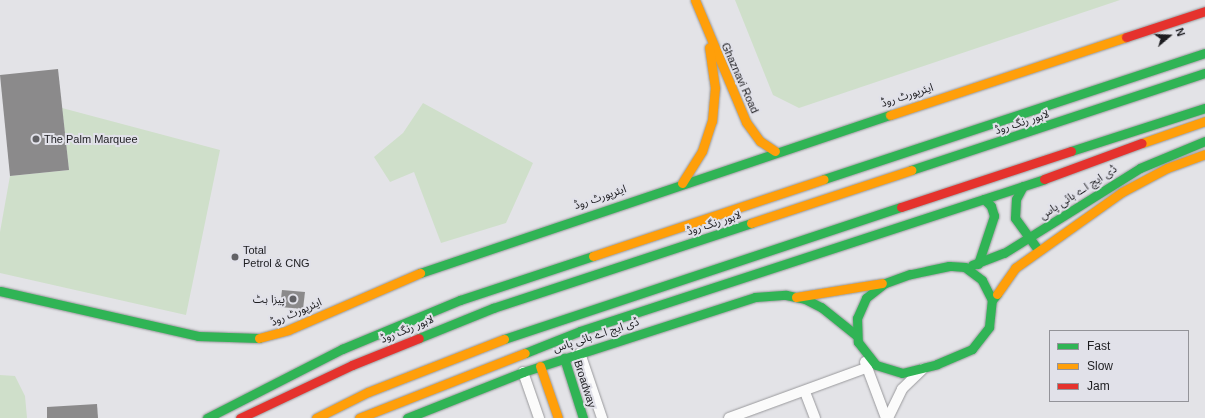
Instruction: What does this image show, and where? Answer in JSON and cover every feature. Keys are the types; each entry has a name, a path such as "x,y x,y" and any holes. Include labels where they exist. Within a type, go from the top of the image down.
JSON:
{"main road":[{"path":"695,0 708,37"},
{"name":"ایئرپورٹ روڈ","path":"0,291 198,336 261,338 288,330 436,266 775,151 1205,11"},
{"name":"Ghaznavi Road","path":"708,37 746,122 760,142 775,151"},
{"name":"Ghaznavi Road","path":"682,183 702,151 713,112 714,88 708,37"},
{"path":"206,418 342,349 460,300 1205,53"},
{"name":"لاہور رنگ روڈ","path":"240,418 352,365 493,308 1205,73"},
{"path":"316,418 368,392 459,354 655,287 1205,108"},
{"path":"359,418 580,331 1023,186 1205,121"},
{"name":"ڈی ایچ اے بائی پاس","path":"965,267 995,258 1030,238 1119,180 1205,141"},
{"path":"992,300 1009,275 1038,250 1143,180 1205,154"},
{"path":"1023,186 1016,199 1014,218 1038,250"},
{"path":"978,264 994,216 991,206 984,199"},
{"path":"965,267 982,280 992,300 992,318 980,342 961,354 923,369 892,372 876,365 864,353 856,335 821,306 796,297 885,283 929,269 965,267"},
{"path":"856,335 857,318 863,303 871,292 885,283"},
{"name":"ڈی ایچ اے بائی پاس","path":"408,418 540,366 755,297 796,297"},
{"name":"Broadway","path":"564,358 584,418"},
{"path":"540,366 558,418"}],"street":[{"path":"580,353 602,418"},
{"path":"864,353 866,368 887,418"},
{"path":"729,418 805,392 866,368"},
{"path":"887,418 902,388 923,369"},
{"path":"523,372 539,418"},
{"path":"805,392 816,418"}],"green space":[{"path":"735,0 1120,0 799,108 773,95"},
{"path":"423,103 533,163 506,223 441,243 414,172 390,182 374,157 403,133"},
{"path":"62,108 220,150 186,315 0,273 0,232 10,176 69,170"},
{"path":"0,375 15,376 25,396 27,418 0,418"}],"building":[{"name":"The Palm Marquee","path":"58,69 69,170 10,176 0,75"},
{"name":"پیزا ہٹ","path":"282,290 305,292 303,309 280,307"},
{"path":"97,404 98,418 47,418 47,407"}],"traffic: fast":[{"path":"824,179 1205,53"},
{"path":"911,170 1205,73"},
{"path":"1071,151 1205,108"},
{"path":"420,273 890,115"},
{"path":"972,265 1004,253 1140,168 1205,141"},
{"path":"525,353 580,331 1044,179"},
{"path":"1023,186 1016,199 1015,218 1038,250"},
{"path":"978,264 994,216 991,206 984,199"},
{"path":"504,339 901,207"},
{"path":"419,338 493,308 751,223"},
{"path":"207,418 342,349 460,300 593,256"},
{"path":"992,300 982,280 965,267 949,266 910,274 885,283 866,298 857,318 858,342 876,365 902,373 937,364 972,349 989,327 992,300 997,294"},
{"path":"0,291 198,336 259,338"},
{"path":"407,418 523,372 755,297 786,295 805,299 821,307 856,335"},
{"path":"564,358 583,418"}],"traffic: slow":[{"path":"695,0 746,122 760,141 775,151"},
{"path":"890,115 1126,37"},
{"path":"682,183 702,151 712,121 715,88 709,47"},
{"path":"1142,143 1205,121"},
{"path":"997,294 1015,268 1122,192 1167,168 1205,154"},
{"path":"751,223 911,170"},
{"path":"593,256 824,179"},
{"path":"259,338 288,330 420,273"},
{"path":"796,297 882,283"},
{"path":"316,418 368,392 504,339"},
{"path":"359,418 525,353"},
{"path":"540,366 558,418"}],"traffic: jam":[{"path":"1126,37 1205,11"},
{"path":"1044,179 1142,143"},
{"path":"901,207 1071,151"},
{"path":"240,418 352,365 419,338"}],"place":[{"name":"The Palm Marquee","path":"36,139"},
{"name":"Total Petrol & CNG","path":"235,257"},
{"name":"پیزا ہٹ","path":"293,299"}]}
